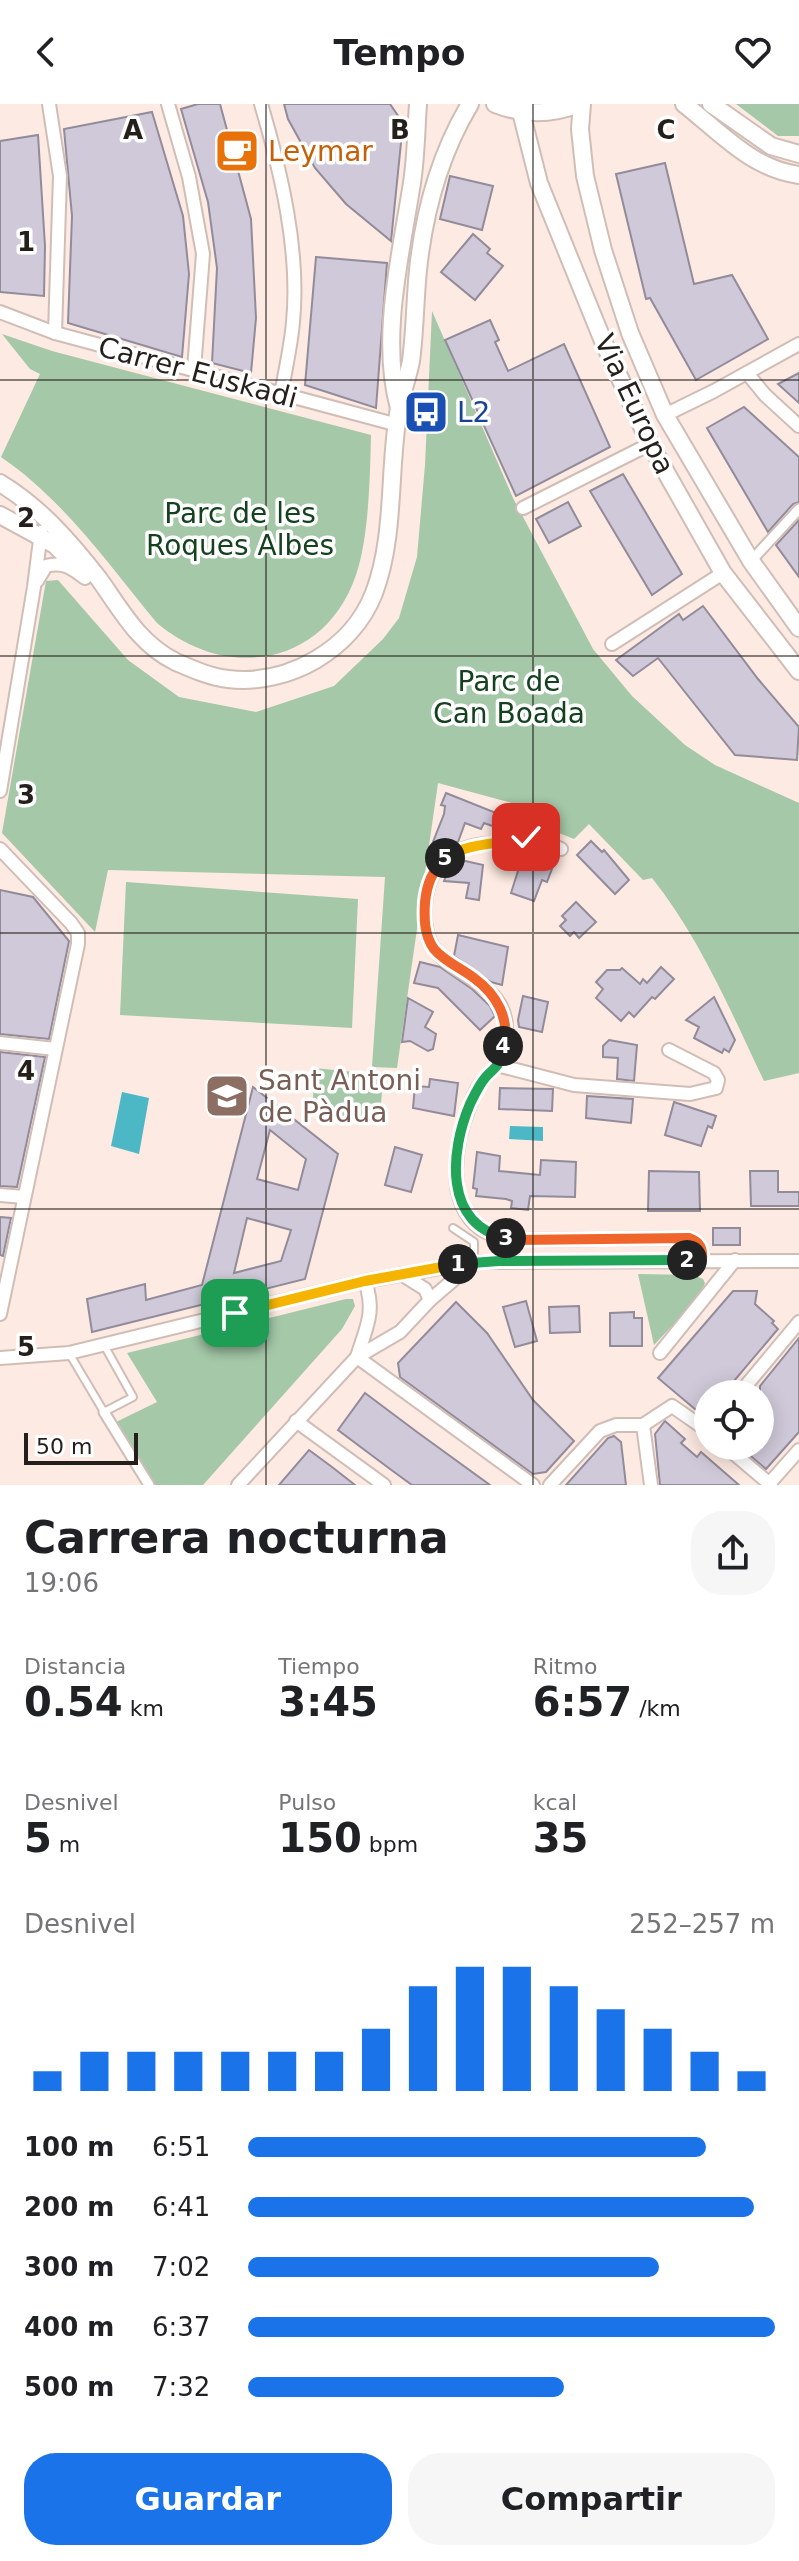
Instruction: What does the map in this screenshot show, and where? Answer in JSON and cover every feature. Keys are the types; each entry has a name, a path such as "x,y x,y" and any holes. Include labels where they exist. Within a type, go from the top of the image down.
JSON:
{"street":[{"path":"49,104 60,176 55,333"},
{"path":"168,104 189,177 203,254 194,369"},
{"path":"261,104 286,198 292,262 293,320 281,395"},
{"path":"399,416 392,382 393,331 398,264 412,186 418,104"},
{"path":"0,483 40,513 86,563 138,634 161,653 212,676 247,680 285,673 334,648 355,626 374,592 389,518 399,416 409,370 418,266 445,151 470,104"},
{"path":"495,104 521,112 542,113 580,104"},
{"name":"Via Europa","path":"580,104 585,176 603,250 630,333 665,415 751,561 799,628"},
{"path":"684,104 747,155 774,169 799,175"},
{"path":"711,104 771,146 799,154"},
{"name":"Via Europa","path":"521,112 539,183 603,341 650,444 723,573 799,671"},
{"name":"Carrer Euskadi","path":"0,312 55,333 281,395 399,416"},
{"path":"665,415 799,344"},
{"path":"747,373 765,395 799,426"},
{"path":"523,508 650,444"},
{"path":"751,561 799,509"},
{"path":"0,791 34,587 41,536 40,513"},
{"path":"0,515 41,536 65,553 85,578"},
{"path":"34,587 46,566 70,567 115,605"},
{"path":"612,644 723,573"},
{"path":"561,849 537,838 526,837 507,843 474,845 445,858 435,868 428,884 424,925 431,943 448,962 482,985 499,1005 505,1019 505,1040 497,1065 483,1080 470,1104 456,1157 460,1198 465,1211 484,1231 516,1240 689,1238 698,1241 703,1251 702,1260"},
{"path":"0,849 78,933 0,1314"},
{"path":"0,1043 55,1049"},
{"path":"497,1065 574,1085 690,1094 716,1088 718,1080 714,1073 669,1050"},
{"path":"0,1195 24,1197"},
{"path":"660,1353 735,1260"},
{"path":"0,1358 69,1353 365,1281 474,1262 799,1261"},
{"path":"257,1485 242,1480 357,1357 400,1332 430,1300 474,1262"},
{"path":"400,1274 425,1289 430,1300"},
{"path":"357,1357 369,1326 371,1310 365,1281"},
{"path":"751,1380 799,1322"},
{"path":"357,1357 533,1485"},
{"path":"550,1485 600,1431 616,1425 643,1425 672,1406 694,1421"},
{"path":"104,1412 149,1485"},
{"path":"296,1421 384,1485"},
{"path":"643,1425 651,1485"},
{"path":"741,1460 769,1485 799,1450"}],"lane":[{"path":"453,1228 474,1242 474,1262"},
{"path":"69,1353 104,1412 133,1397 104,1345"}],"green space":[{"path":"736,104 799,104 799,136 778,136"},
{"name":"Parc de Can Boada","path":"432,311 513,498 593,649 632,696 685,745 715,765 799,803 799,1073 764,1081 714,976 669,901 652,878 643,880 589,824 574,839 544,827 523,810 523,806 438,783 397,1068 372,1067 385,877 108,870 95,932 2,833 46,581 58,580 128,660 179,697 256,712 334,686 383,639 399,618 417,557"},
{"name":"Parc de les Roques Albes","path":"2,334 52,351 371,435 368,506 360,560 341,606 322,629 298,646 271,655 243,658 213,653 184,642 157,623 65,513 1,457 40,374 30,369"},
{"path":"126,882 358,899 352,1028 120,1015"},
{"path":"315,1068 383,1075 380,1120 312,1113"},
{"path":"638,1274 693,1275 705,1283 699,1297 654,1345"},
{"path":"353,1299 355,1306 342,1329 203,1485 154,1485 114,1423 157,1402 127,1353"}],"water":[{"path":"122,1092 149,1098 139,1154 111,1146"},
{"path":"510,1126 543,1127 543,1141 509,1139"}],"building":[{"path":"198,104 220,104 251,219 256,318 251,373 212,363 217,268 208,202 181,109"},
{"path":"284,104 390,104 403,123 391,241 346,204 315,168 288,119"},
{"path":"152,112 183,216 189,274 182,357 68,323 72,216 64,129"},
{"path":"38,135 45,246 44,296 0,292 0,141"},
{"path":"665,163 694,284 732,275 768,339 696,380 650,298 646,299 616,174"},
{"path":"450,176 493,186 482,230 440,219"},
{"path":"473,234 490,249 487,253 503,266 475,300 441,272"},
{"path":"316,257 387,263 376,408 305,385"},
{"path":"490,320 499,340 495,342 508,371 564,344 610,447 516,496 445,340"},
{"path":"799,373 799,403 778,384"},
{"path":"744,407 799,457 799,502 793,504 768,532 707,428"},
{"path":"623,474 682,574 652,595 590,491"},
{"path":"568,502 581,526 549,543 536,519"},
{"path":"799,520 799,577 776,545"},
{"path":"703,606 799,727 797,760 735,755 658,658 633,676 616,660 679,614 683,620"},
{"path":"446,793 511,819 506,831 484,823 481,829 465,823 458,842 444,849 431,847 444,814 445,806 441,805"},
{"path":"591,841 602,852 604,850 629,880 615,894 577,855"},
{"path":"523,855 553,866 547,882 542,880 534,901 511,893"},
{"path":"461,860 483,865 479,900 466,898 469,883 444,881 449,869"},
{"path":"0,890 33,897 69,941 49,1039 0,1034"},
{"path":"576,902 596,922 579,938 574,932 570,936 560,926 566,920 562,916"},
{"path":"458,935 508,947 502,985 491,982 454,956"},
{"path":"420,962 440,967 472,989 490,1006 495,1016 480,1030 438,988 414,983"},
{"path":"661,967 674,979 634,1017 629,1012 621,1021 596,998 603,989 596,982 607,970 622,968 640,984 643,979 647,983"},
{"path":"523,996 548,1002 542,1032 519,1027"},
{"path":"714,997 735,1040 729,1052 724,1049 722,1053 694,1038 699,1027 686,1020"},
{"path":"408,998 433,1012 425,1027 436,1034 433,1049 428,1051 410,1041 402,1042"},
{"path":"609,1040 637,1045 634,1081 617,1079 618,1058 603,1057 603,1046"},
{"path":"0,1052 45,1057 17,1187 0,1186"},
{"path":"430,1079 458,1083 454,1116 413,1108 415,1086 429,1087"},
{"path":"253,1087 338,1154 305,1279 92,1332 87,1299 145,1284 146,1300 202,1285","holes":["270,1130 306,1159 298,1190 257,1179","247,1218 291,1230 281,1261 234,1273"]},
{"path":"500,1088 553,1089 552,1111 499,1109"},
{"path":"587,1096 633,1099 631,1123 586,1118"},
{"path":"674,1102 716,1116 712,1128 708,1126 701,1146 665,1135"},
{"path":"395,1147 422,1155 411,1192 385,1185"},
{"path":"477,1152 500,1156 499,1171 540,1175 541,1160 576,1162 575,1197 530,1196 528,1210 511,1208 512,1201 506,1199 476,1196 477,1189 473,1188"},
{"path":"649,1171 699,1172 700,1211 648,1211"},
{"path":"750,1171 778,1171 778,1192 799,1192 799,1206 751,1206"},
{"path":"0,1217 11,1218 3,1256 0,1255"},
{"path":"713,1228 740,1228 740,1245 713,1245"},
{"path":"733,1291 757,1291 755,1304 774,1321 772,1323 778,1329 735,1380 694,1380 694,1408 658,1378"},
{"path":"526,1301 537,1341 515,1347 503,1307"},
{"path":"456,1302 487,1333 533,1400 574,1441 546,1472 533,1474 400,1377 398,1363"},
{"path":"579,1306 580,1332 550,1333 549,1307"},
{"path":"634,1312 634,1318 642,1318 642,1346 610,1346 610,1313"},
{"path":"799,1338 799,1432 766,1469 755,1460 774,1460 774,1380 765,1380"},
{"path":"365,1393 490,1485 412,1485 390,1469 338,1430"},
{"path":"665,1421 685,1439 681,1443 694,1454 694,1460 710,1460 739,1485 660,1485 655,1434"},
{"path":"614,1436 621,1442 626,1485 566,1485 608,1438"},
{"path":"309,1450 332,1467 355,1485 279,1485"}],"place":[{"name":"Leymar","path":"237,151"},
{"name":"L2","path":"426,412"},
{"name":"Sant Antoni de Pàdua","path":"227,1096"}],"route":[{"path":"235,1313 365,1281 474,1262 702,1260 703,1251 698,1241 689,1238 516,1240 484,1231 465,1211 457,1180 456,1157 461,1132 470,1104 483,1080 497,1065 505,1040 505,1019 499,1005 476,979 435,951 424,925 428,884 435,868 459,850 526,837"}]}
